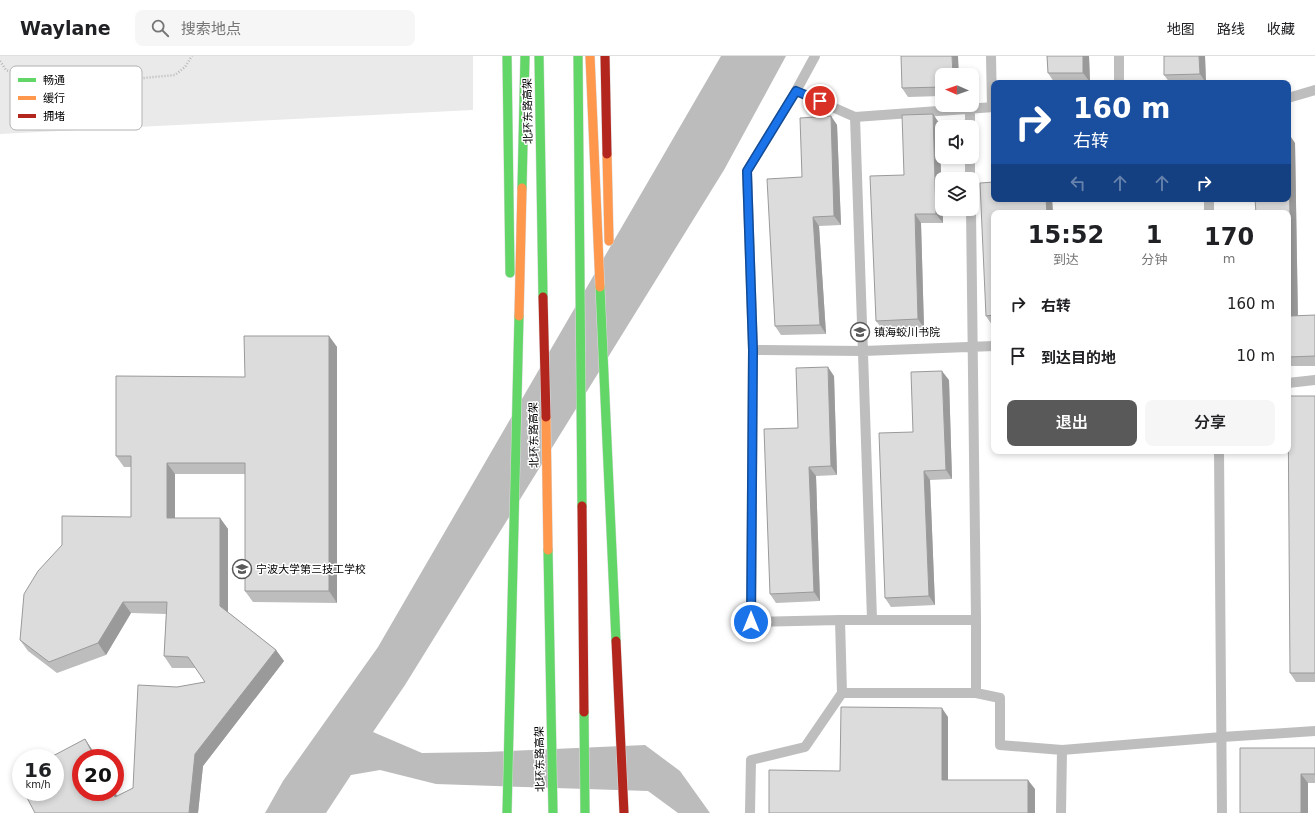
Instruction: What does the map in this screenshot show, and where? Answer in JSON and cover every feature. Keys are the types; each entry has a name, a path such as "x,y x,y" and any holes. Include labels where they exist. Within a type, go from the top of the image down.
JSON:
{"main road":[{"path":"507,56 510,280"},
{"path":"507,813 525,56"},
{"name":"北环东路高架","path":"540,56 553,813"},
{"path":"578,56 585,813"},
{"path":"590,56 624,813"},
{"path":"605,56 609,247"},
{"path":"610,295 619,813"},
{"path":"510,296 517,773"}],"lane":[{"path":"815,56 796,91 747,171 753,350 751,622 872,619 976,620"},
{"path":"991,56 992,80"},
{"path":"1119,56 1119,80"},
{"path":"1291,97 1315,90"},
{"path":"796,91 855,117 935,111"},
{"path":"979,108 991,107"},
{"path":"855,117 872,619"},
{"path":"971,216 976,693"},
{"path":"753,350 863,351 991,346"},
{"path":"1291,383 1315,380"},
{"path":"1219,454 1222,813"},
{"path":"750,813 751,760 805,747 842,693 840,620"},
{"path":"842,693 976,693 1000,698 1000,745 1062,750 1315,731"},
{"path":"1061,813 1062,750"}],"path":[{"path":"142,78 176,75 185,67 192,56"},
{"path":"0,61 6,70 10,71"}],"shaded area":[{"path":"0,56 473,56 473,110 142,127 142,66 10,66 10,130 79,130 0,134"},
{"path":"721,56 786,56 724,170 405,685 373,732 422,753 486,752 645,745 680,771 710,813 678,813 648,791 436,784 380,770 351,775 326,813 265,813 283,781 378,647"}],"building":[{"path":"901,56 952,56 953,68 935,68 935,87 902,88"},
{"path":"1047,56 1083,56 1083,73 1048,73"},
{"path":"1164,56 1199,56 1200,74 1164,75"},
{"path":"933,114 935,214 915,214 918,319 876,321 870,176 904,175 902,115"},
{"path":"831,116 834,216 813,217 820,325 775,326 767,179 802,177 800,118"},
{"path":"991,182 991,202 1046,202 1047,210 991,210 991,315 986,316 980,183"},
{"path":"1255,202 1290,202 1290,210 1256,210"},
{"path":"1315,315 1315,356 1291,357 1291,316"},
{"path":"244,336 329,336 329,591 245,591 245,463 167,463 167,518 220,518 220,606 276,650 195,754 189,813 35,813 29,801 64,801 64,750 85,739 90,749 72,749 72,801 124,801 124,792 133,788 138,685 177,687 205,682 188,657 164,656 167,602 123,602 98,643 49,662 20,640 24,594 38,571 62,545 62,516 131,517 131,456 116,456 116,376 245,377"},
{"path":"828,367 831,466 809,467 814,592 770,594 764,429 798,428 796,368"},
{"path":"942,371 946,470 924,471 929,596 885,598 879,433 913,432 911,372"},
{"path":"1291,396 1315,396 1315,673 1290,673 1288,454 1291,454"},
{"path":"841,707 942,708 942,780 1028,780 1028,813 769,813 769,770 840,771"},
{"path":"1240,748 1315,748 1315,774 1301,774 1301,813 1240,813"}],"traffic: fast":[{"path":"507,56 510,273"},
{"path":"522,188 525,56"},
{"path":"539,56 543,297"},
{"path":"578,56 582,506"},
{"path":"600,287 616,641"},
{"path":"507,813 519,316"},
{"path":"548,550 553,813"},
{"path":"584,712 585,813"}],"traffic: slow":[{"path":"590,56 600,287"},
{"path":"607,154 609,241"},
{"path":"519,316 522,188"},
{"path":"546,417 548,550"}],"traffic: jam":[{"path":"605,56 607,154"},
{"path":"543,297 546,417"},
{"path":"582,506 584,712"},
{"path":"616,641 624,813"}],"place":[{"name":"镇海蛟川书院","path":"860,332"},
{"name":"宁波大学第三技工学校","path":"242,569"}],"route":[{"path":"751,622 753,350 747,171 796,91 820,101"}]}
